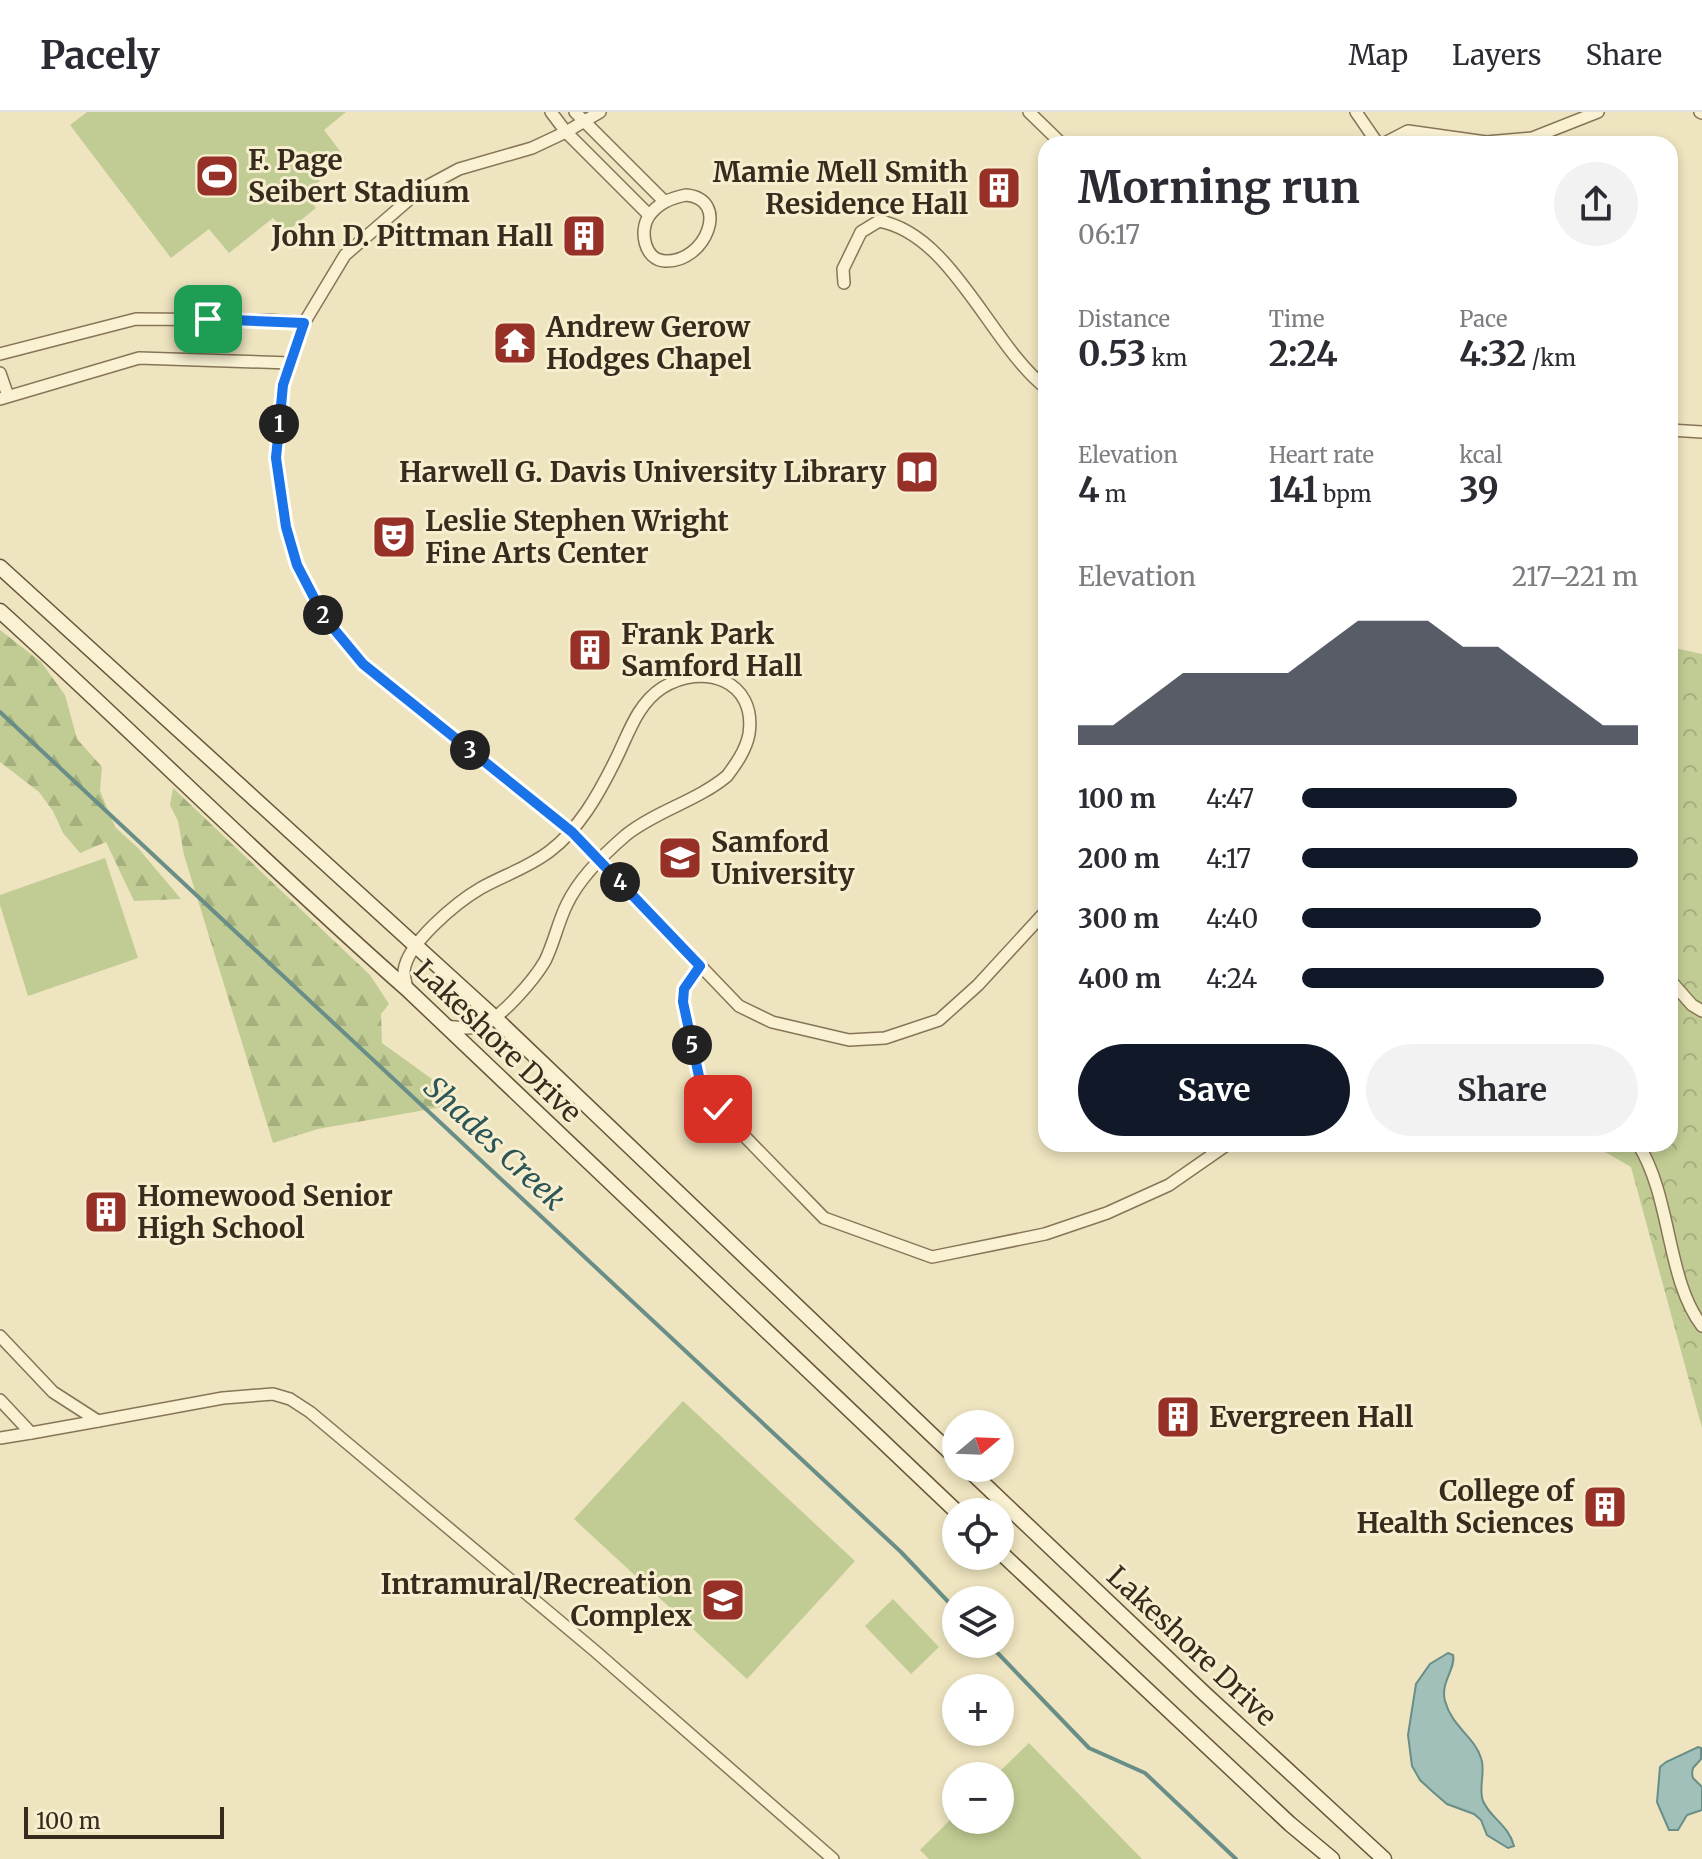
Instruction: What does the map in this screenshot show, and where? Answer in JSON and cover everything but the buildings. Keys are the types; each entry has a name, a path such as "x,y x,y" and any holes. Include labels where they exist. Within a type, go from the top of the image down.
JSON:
{"main road":[{"name":"Lakeshore Drive","path":"0,567 71,628 494,1017 942,1445"},
{"name":"Lakeshore Drive","path":"0,611 91,693 342,932 407,989 942,1498"},
{"name":"Lakeshore Drive","path":"982,1482 1384,1859"},
{"path":"1014,1565 1290,1824 1332,1859"}],"street":[{"path":"551,112 566,132 649,215"},
{"path":"575,112 664,201"},
{"path":"600,112 532,148 459,169 420,190 345,255 304,323 283,385 276,458 289,540 297,565 324,617 363,664 572,832 739,1006 772,1022 849,1040 885,1038 939,1020 978,985 1038,920"},
{"path":"1029,112 1054,136"},
{"path":"1356,112 1374,136"},
{"path":"1537,136 1598,112"},
{"path":"1397,136 1408,131 1443,136"},
{"path":"692,195 708,210 709,225 703,243 675,260 661,260 653,256 644,237 649,215 664,201 692,195"},
{"path":"844,283 843,269 861,232 879,221 897,225 935,254 975,300 1018,362 1038,381"},
{"path":"0,354 136,319 304,323"},
{"path":"0,373 4,397 139,358 290,363"},
{"path":"1678,430 1702,432"},
{"path":"407,989 403,975 415,946 464,900 533,863 572,832 599,791 640,709 655,693 676,681 698,674 726,682 738,692 750,719 749,732 747,743 727,776 628,834 601,861 578,885 533,978 494,1017 474,1028 444,1026"},
{"path":"700,966 683,994 700,1081 718,1109 824,1218 932,1257 1045,1234 1107,1213 1169,1185 1216,1152"},
{"path":"1678,989 1702,1011"},
{"path":"1643,1152 1650,1163 1661,1199 1684,1292 1702,1326"},
{"path":"0,1336 53,1392 98,1421"},
{"path":"0,1438 223,1398 273,1394 290,1399 310,1412 595,1651 833,1859"},
{"path":"0,1400 31,1433"}],"green space":[{"name":"F. Page Seibert Stadium","path":"87,112 346,112 324,130 346,159 305,193 316,208 286,232 273,218 229,253 209,229 171,258 70,125"},
{"path":"0,630 41,662 65,695 77,739 102,767 100,791 115,827 138,848 181,899 134,901 106,842 80,853 63,833 53,811 39,792 0,762"},
{"path":"1678,649 1702,654 1702,1428 1631,1167 1605,1152 1678,1152"},
{"path":"173,788 370,975 389,1004 381,1014 382,1043 436,1082 453,1105 318,1129 273,1143 184,855 178,821 170,805"},
{"path":"105,858 138,958 28,996 0,905 0,895"},
{"path":"683,1401 855,1561 747,1679 574,1519"},
{"path":"893,1599 939,1647 911,1674 865,1626"},
{"path":"1029,1743 1142,1859 929,1859 920,1850 942,1828 942,1834 1014,1834 1014,1762 1009,1762"}],"water":[{"path":"1448,1653 1453,1655 1453,1660 1445,1688 1445,1701 1453,1718 1478,1750 1482,1763 1483,1801 1511,1838 1514,1846 1508,1848 1487,1835 1481,1820 1474,1814 1447,1804 1420,1780 1412,1766 1408,1735 1416,1684 1430,1664"},
{"path":"1701,1748 1701,1759 1692,1773 1702,1787 1702,1810 1687,1815 1678,1830 1669,1830 1657,1802 1660,1767"}],"waterway":[{"name":"Shades Creek","path":"0,712 901,1552 942,1595"},
{"name":"Shades Creek","path":"1002,1658 1089,1748 1145,1773 1236,1859"}],"place":[{"name":"F. Page Seibert Stadium","path":"217,176"},
{"name":"Mamie Mell Smith Residence Hall","path":"999,188"},
{"name":"John D. Pittman Hall","path":"584,236"},
{"name":"Andrew Gerow Hodges Chapel","path":"515,343"},
{"name":"Harwell G. Davis University Library","path":"917,472"},
{"name":"Leslie Stephen Wright Fine Arts Center","path":"394,537"},
{"name":"Frank Park Samford Hall","path":"590,650"},
{"name":"Samford University","path":"680,858"},
{"name":"Homewood Senior High School","path":"106,1212"},
{"name":"Evergreen Hall","path":"1178,1417"},
{"name":"College of Health Sciences","path":"1605,1507"},
{"name":"Intramural/Recreation Complex","path":"723,1600"}],"route":[{"path":"208,319 304,323 283,385 276,458 286,527 297,565 324,617 363,664 572,832 700,966 684,989 683,1002 700,1081 718,1109"}]}
